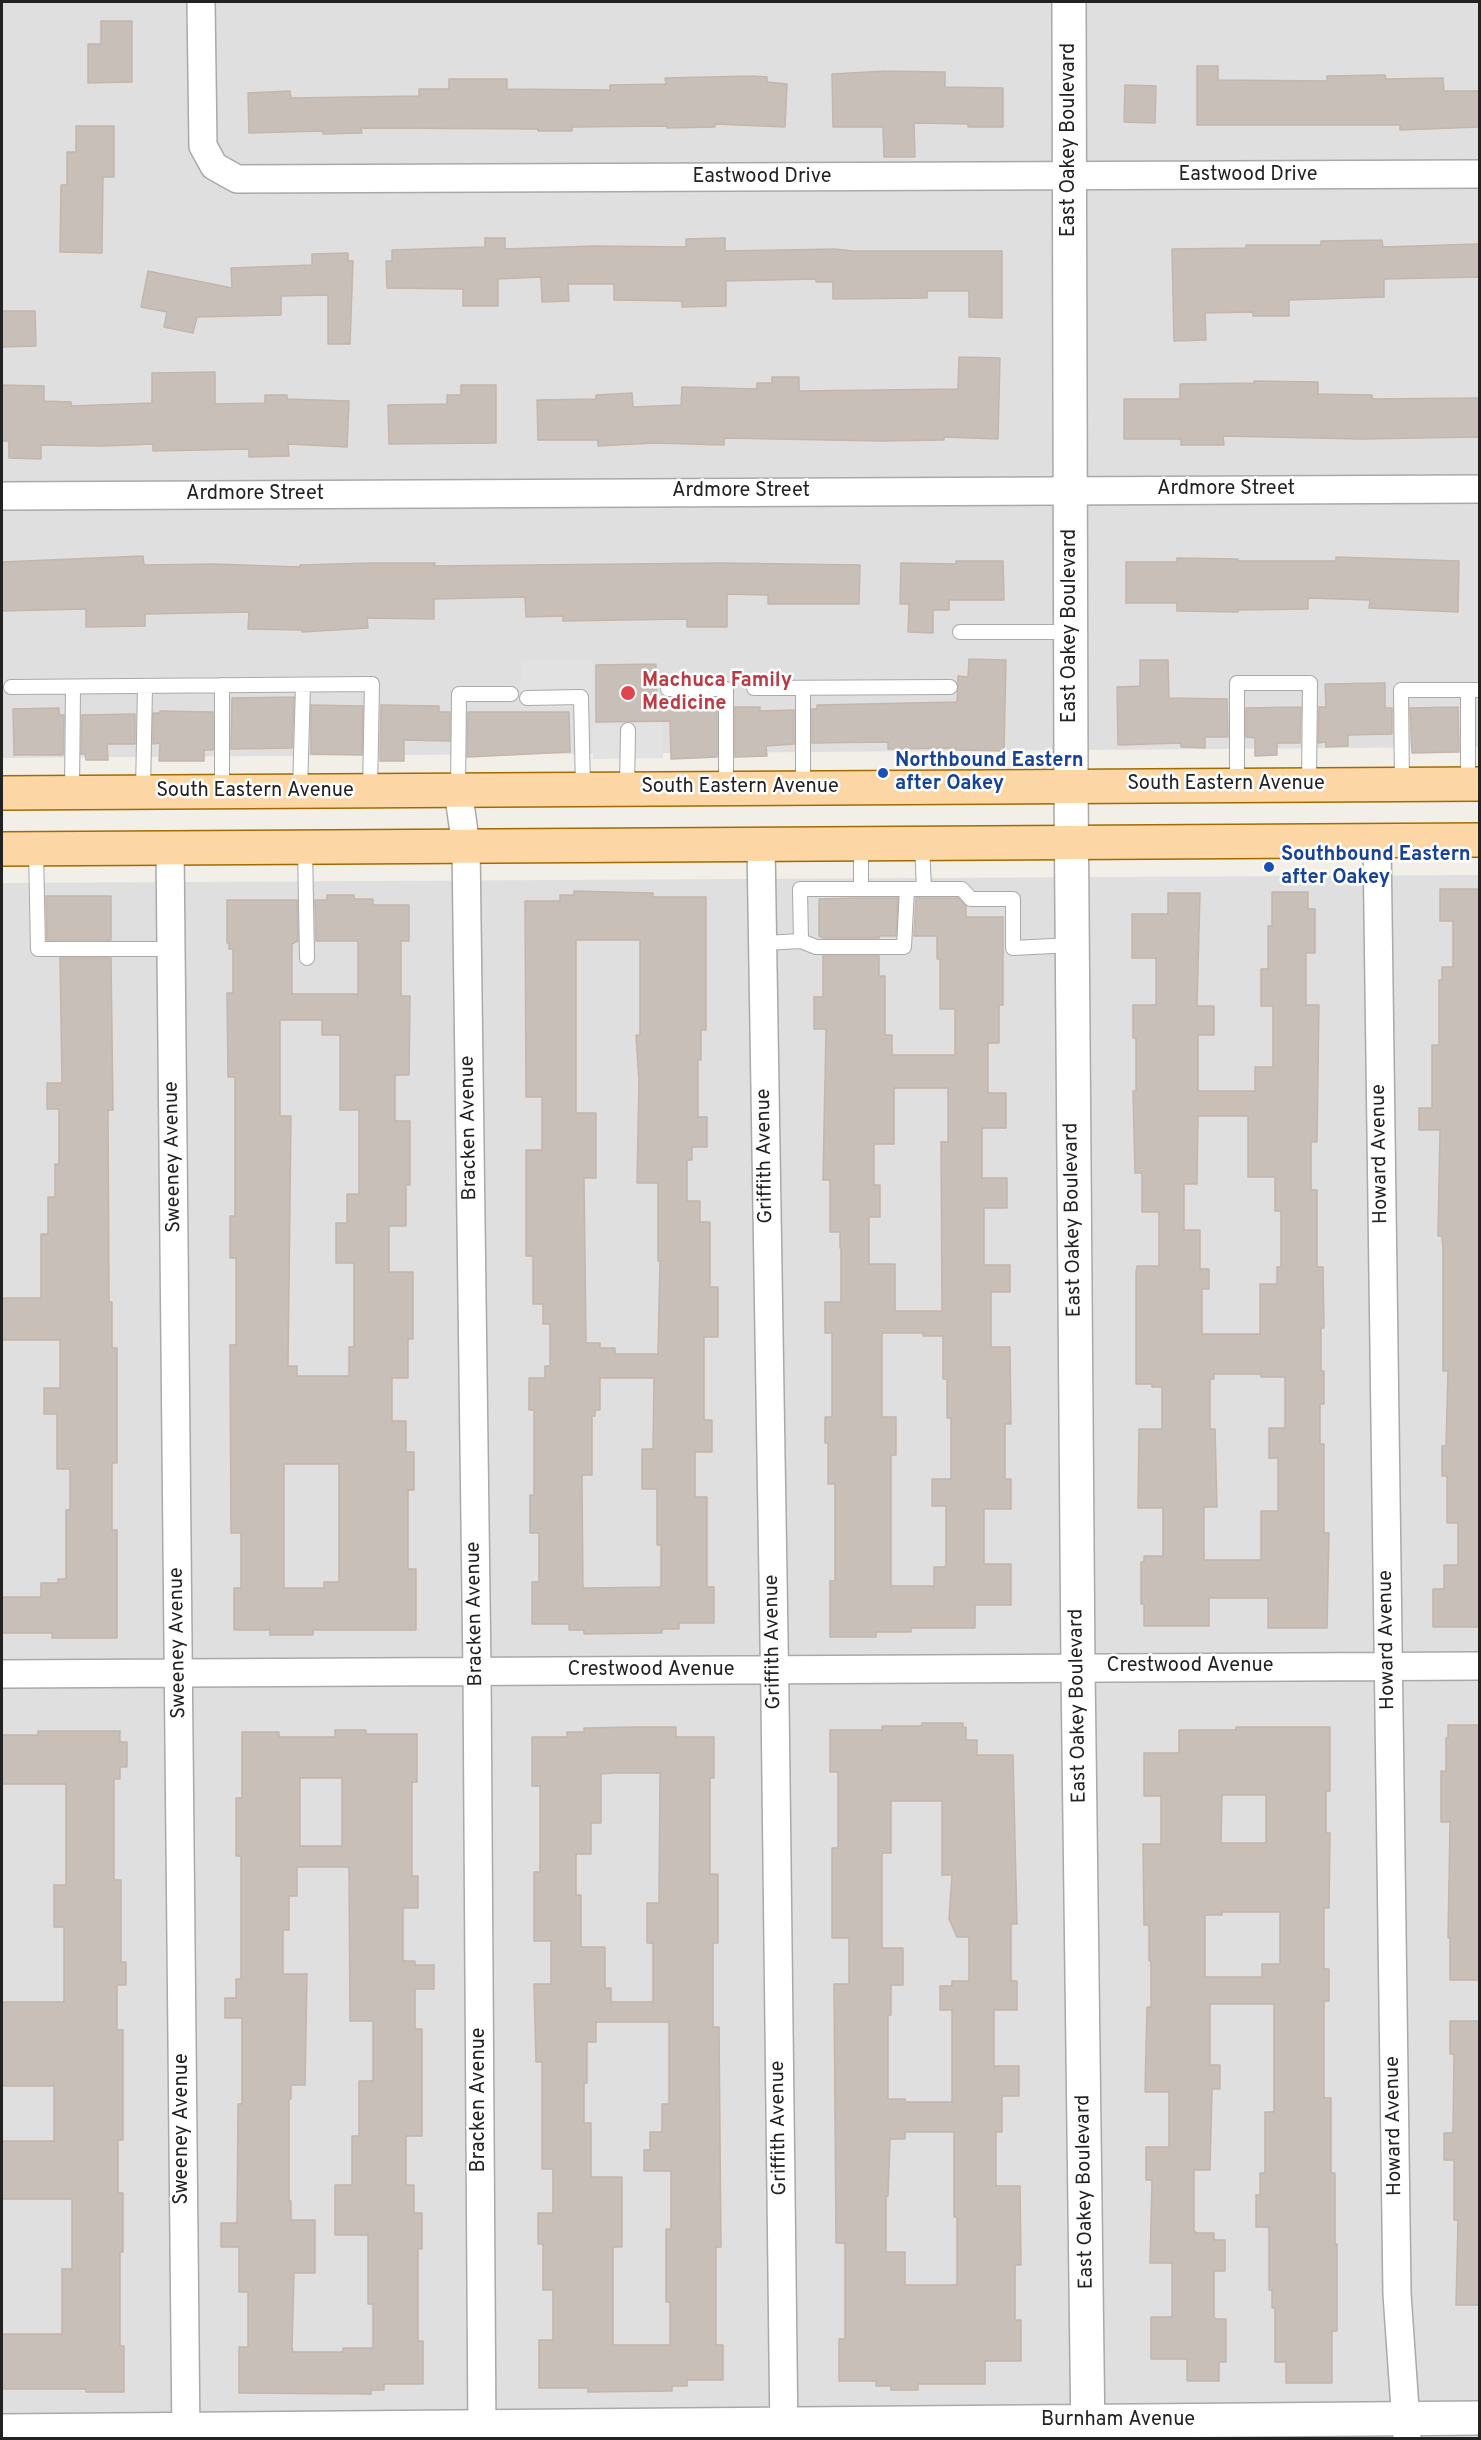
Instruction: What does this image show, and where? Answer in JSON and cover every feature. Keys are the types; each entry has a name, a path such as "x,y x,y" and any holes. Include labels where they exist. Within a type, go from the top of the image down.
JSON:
{"main road":[{"name":"South Eastern Avenue","path":"2,793 1474,784"},
{"path":"2,849 1479,840"}],"street":[{"name":"Eastwood Drive","path":"201,2 203,146 214,166 237,179 1479,174"},
{"name":"East Oakey Boulevard","path":"1069,2 1071,843 1078,1668 1088,2430"},
{"name":"Ardmore Street","path":"2,496 1479,489"},
{"name":"Bracken Avenue","path":"458,790 466,846 477,1671 482,2433"},
{"name":"Howard Avenue","path":"1377,841 1397,2294 1406,2429"},
{"name":"Griffith Avenue","path":"761,845 775,1670 784,2431"},
{"name":"Sweeney Avenue","path":"170,848 186,2434"},
{"name":"Crestwood Avenue","path":"2,1674 1479,1666"},
{"name":"Burnham Avenue","path":"2,2431 186,2434 1406,2429 1479,2418"}],"lane":[{"path":"960,632 1071,632"},
{"path":"1237,785 1237,683 1310,683 1309,784"},
{"path":"11,687 372,684 370,791"},
{"path":"300,791 303,685"},
{"path":"143,792 145,686"},
{"path":"222,686 222,792"},
{"path":"72,793 73,687"},
{"path":"754,688 950,687"},
{"path":"803,688 803,788"},
{"path":"668,689 726,689 726,788"},
{"path":"1402,784 1401,690 1474,690 1474,784"},
{"path":"458,790 459,694 511,694"},
{"path":"526,698 581,697 583,789"},
{"path":"627,789 628,730"},
{"path":"861,844 861,889"},
{"path":"922,844 924,889"},
{"path":"305,847 307,958"},
{"path":"36,849 38,950 172,949"},
{"path":"801,941 800,889 962,889 971,898 1013,899 1013,948 1072,945"},
{"path":"763,943 801,941 816,947 904,946 907,889"}],"shaded area":[{"path":"2,2 1479,2 1479,747 2,758"},
{"path":"521,660 593,660 593,707 520,707"},
{"path":"663,723 663,758 593,759 592,725"},
{"path":"1479,875 1479,2438 2,2438 2,883"}],"building":[{"path":"101,21 132,21 132,82 88,83 88,44 101,44"},
{"path":"1197,66 1218,66 1218,80 1327,81 1327,76 1385,75 1386,79 1443,78 1444,91 1479,91 1479,127 1400,130 1400,125 1197,125"},
{"path":"886,71 945,72 945,87 1003,88 1003,127 914,123 915,157 884,157 883,127 833,127 832,74"},
{"path":"767,77 767,82 787,84 785,127 715,124 715,127 572,127 572,131 361,128 362,133 323,134 323,131 249,133 248,93 290,91 291,98 419,96 419,89 449,89 449,79 507,79 507,89 610,90 610,85 666,84 665,78"},
{"path":"1125,85 1156,86 1155,123 1124,122"},
{"path":"76,126 114,126 114,177 103,177 102,253 60,252 61,185 67,185 67,152 76,152"},
{"path":"485,238 505,238 505,249 595,246 686,247 686,239 725,238 725,251 835,249 1002,251 1002,318 969,317 969,291 927,291 927,298 833,299 833,282 816,282 816,279 726,281 726,306 682,307 682,301 614,300 614,284 568,284 569,301 542,302 541,277 498,279 498,306 463,306 463,289 387,288 386,261 392,261 392,250 485,247"},
{"path":"1382,240 1383,247 1479,244 1479,277 1384,279 1384,297 1289,300 1289,316 1253,316 1253,312 1205,313 1206,340 1174,341 1172,249 1246,248 1246,245 1321,245 1321,241"},
{"path":"348,253 348,261 353,261 350,344 328,344 328,295 281,296 281,315 197,317 193,333 164,327 167,312 141,307 148,271 232,288 231,268 312,265 312,254"},
{"path":"2,311 35,311 36,346 2,347"},
{"path":"959,357 1000,358 998,439 944,437 944,440 881,441 724,438 724,445 654,443 598,446 598,440 538,440 537,400 596,399 596,395 632,393 633,407 681,405 682,387 757,389 757,383 772,383 772,377 799,377 799,391 958,389"},
{"path":"215,372 215,404 265,403 265,395 287,395 287,399 349,401 347,447 288,444 289,456 249,457 249,449 153,451 153,444 41,445 41,459 9,458 9,441 2,441 2,385 44,386 44,401 71,402 71,406 152,403 152,373"},
{"path":"1254,381 1318,382 1318,394 1372,395 1372,399 1479,398 1479,437 1361,439 1223,436 1224,445 1181,445 1181,439 1124,439 1124,399 1180,399 1180,384 1254,383"},
{"path":"461,385 496,385 496,443 389,444 388,405 447,404 447,395 461,395"},
{"path":"143,556 144,565 215,564 300,567 300,565 372,563 435,563 434,566 722,563 860,565 859,604 768,604 768,595 727,594 727,627 687,627 687,619 563,621 563,616 526,617 525,597 434,599 434,619 367,618 368,628 302,632 302,630 248,629 249,612 145,614 145,626 86,627 86,609 2,611 2,562"},
{"path":"1336,557 1459,561 1458,612 1369,608 1370,600 1308,598 1308,609 1238,610 1238,612 1177,611 1177,603 1126,603 1126,562 1177,562 1177,558 1238,559 1238,561 1336,561"},
{"path":"956,561 1003,561 1004,600 949,600 949,610 933,610 933,633 908,632 909,604 900,604 901,563 956,564"},
{"path":"969,659 1006,660 1004,751 956,750 956,748 888,749 888,742 812,743 812,709 817,709 817,705 957,702 958,676 968,677"},
{"path":"1140,660 1168,660 1169,698 1227,699 1228,737 1205,737 1205,748 1181,747 1181,743 1118,745 1117,687 1140,686"},
{"path":"656,664 657,701 689,700 689,708 717,708 717,757 671,759 670,721 596,722 596,665"},
{"path":"1385,683 1385,708 1392,708 1392,734 1348,735 1348,746 1326,747 1326,742 1318,743 1319,707 1326,707 1325,684"},
{"path":"294,697 292,748 231,749 232,698"},
{"path":"311,705 363,706 362,755 311,754"},
{"path":"381,705 439,706 439,712 450,712 450,741 404,740 404,761 380,761"},
{"path":"735,707 760,707 760,711 794,710 794,744 766,746 767,756 735,757"},
{"path":"1301,707 1300,743 1277,743 1277,755 1255,756 1255,738 1246,737 1246,708"},
{"path":"1458,707 1459,752 1412,753 1410,708"},
{"path":"59,708 59,715 64,715 63,755 14,755 13,709"},
{"path":"160,711 213,712 213,750 204,750 204,761 159,761 160,743 153,744 153,713 160,713"},
{"path":"468,712 569,712 570,752 467,757"},
{"path":"135,714 135,744 107,744 108,760 86,760 85,754 81,754 82,715"},
{"path":"1440,889 1479,889 1479,1627 1433,1627 1433,1589 1444,1589 1444,1565 1458,1565 1458,1523 1447,1523 1447,1476 1442,1476 1442,1446 1446,1446 1448,1371 1443,1371 1443,1249 1442,1236 1438,1236 1440,1130 1419,1130 1419,1108 1432,1108 1432,1045 1439,1045 1439,980 1442,980 1442,967 1453,967 1453,921 1440,921"},
{"path":"574,891 653,893 653,897 706,897 706,1030 701,1030 701,1060 698,1060 698,1117 707,1117 707,1147 692,1147 692,1160 687,1160 687,1201 700,1201 700,1222 710,1222 710,1287 718,1287 718,1337 704,1337 704,1420 712,1420 712,1452 695,1452 695,1497 707,1497 707,1587 714,1587 714,1623 679,1623 679,1629 662,1629 662,1633 584,1634 584,1630 569,1630 569,1624 532,1624 532,1582 539,1582 539,1533 530,1533 530,1495 534,1495 534,1410 529,1410 529,1378 545,1378 545,1366 550,1366 550,1324 543,1324 543,1304 533,1304 533,1256 526,1256 526,1150 542,1150 542,1097 526,1097 525,901 560,901 560,895 574,895","holes":["576,940 640,940 640,1035 636,1035 639,1081 637,1183 658,1183 658,1261 660,1261 658,1354 615,1354 615,1348 600,1348 600,1343 586,1343 584,1178 596,1178 596,1113 576,1113","600,1378 654,1378 653,1449 642,1449 642,1489 657,1489 657,1545 661,1545 661,1587 583,1588 582,1477 592,1475 592,1416 595,1416 595,1410 600,1410"]},
{"path":"1272,892 1308,892 1308,909 1315,909 1315,953 1306,953 1306,1005 1319,1005 1317,1142 1311,1142 1311,1190 1317,1190 1317,1267 1323,1267 1324,1328 1321,1328 1321,1371 1324,1371 1324,1404 1320,1404 1320,1444 1324,1444 1324,1533 1329,1533 1327,1628 1268,1628 1268,1598 1209,1598 1209,1626 1144,1626 1144,1604 1141,1604 1141,1562 1144,1562 1144,1556 1163,1556 1163,1508 1138,1508 1139,1429 1162,1429 1162,1387 1152,1387 1152,1384 1136,1384 1136,1273 1137,1266 1159,1266 1159,1212 1142,1212 1142,1173 1135,1173 1133,1091 1136,1091 1136,1038 1133,1038 1133,1005 1156,1005 1156,958 1132,958 1132,914 1168,914 1168,893 1200,893 1197,1006 1214,1006 1214,1035 1198,1035 1198,1091 1255,1091 1255,1067 1273,1067 1273,1006 1261,1006 1261,969 1268,969 1268,926 1272,926","holes":["1198,1116 1248,1116 1248,1177 1275,1177 1275,1211 1281,1211 1281,1267 1277,1267 1277,1284 1260,1284 1260,1334 1202,1334 1202,1289 1209,1289 1209,1269 1200,1269 1200,1230 1184,1230 1184,1184 1197,1184","1214,1374 1261,1374 1261,1377 1285,1377 1285,1428 1269,1428 1269,1458 1278,1458 1278,1511 1261,1511 1261,1560 1204,1560 1204,1507 1217,1507 1215,1429 1210,1429 1210,1379 1214,1379"]},
{"path":"327,895 354,895 354,899 373,899 373,905 409,905 409,941 401,941 401,996 410,996 409,1075 395,1075 395,1121 410,1121 410,1185 406,1185 406,1226 389,1226 389,1272 413,1272 413,1339 408,1339 408,1378 392,1378 392,1421 406,1421 406,1452 414,1452 414,1490 408,1490 408,1569 416,1569 416,1630 313,1630 313,1635 270,1635 270,1630 234,1630 234,1588 241,1588 241,1533 231,1533 230,1345 236,1345 236,1258 230,1258 230,1216 235,1216 235,1077 228,1077 227,993 233,993 233,949 229,949 229,943 227,943 227,900 297,900 298,941 292,944 292,994 358,994 358,941 316,941 315,900 327,900","holes":["280,1020 322,1020 322,1035 340,1035 340,1110 359,1110 359,1194 347,1194 347,1223 336,1223 336,1263 354,1263 354,1347 349,1347 349,1376 297,1376 297,1366 288,1366 291,1116 280,1116","284,1464 339,1464 339,1582 324,1582 324,1588 284,1588"]},
{"path":"46,896 111,896 111,940 47,940"},
{"path":"898,898 896,936 823,938 819,936 819,899"},
{"path":"916,898 958,898 966,906 966,917 1003,917 1003,1005 999,1005 999,1043 988,1043 988,1093 1006,1093 1006,1128 982,1128 982,1178 1007,1178 1007,1208 984,1208 984,1265 1010,1265 1010,1292 991,1292 991,1347 1010,1347 1011,1424 1005,1424 1005,1479 1011,1479 1011,1509 984,1509 984,1564 1011,1564 1011,1605 975,1605 975,1628 911,1628 911,1632 876,1632 876,1637 830,1637 830,1581 835,1581 835,1484 828,1484 828,1443 825,1443 825,1417 832,1417 832,1333 825,1333 825,1302 841,1302 841,1248 840,1232 830,1232 830,1180 823,1180 826,1029 814,1029 814,997 823,997 823,956 879,956 879,976 885,976 885,1035 892,1035 892,1055 955,1055 955,1009 940,1009 940,959 937,959 937,936 914,936","holes":["894,1088 948,1088 948,1142 941,1142 942,1311 895,1311 895,1264 869,1264 869,1217 880,1217 880,1185 874,1185 874,1144 894,1144","882,1333 923,1333 923,1336 943,1336 943,1379 947,1379 947,1418 951,1418 951,1479 932,1479 932,1506 946,1506 946,1564 945,1567 934,1567 934,1586 891,1586 891,1455 896,1455 896,1417 882,1417"]},
{"path":"60,958 111,958 113,1110 108,1110 109,1302 112,1302 112,1348 117,1348 117,1463 112,1463 112,1530 117,1530 117,1638 52,1638 52,1633 2,1633 2,1597 41,1597 41,1583 58,1583 58,1579 66,1579 66,1510 70,1510 70,1469 57,1469 57,1414 44,1414 44,1388 60,1388 60,1340 2,1340 2,1298 41,1298 41,1234 48,1234 48,1197 55,1197 55,1164 59,1164 59,1109 47,1109 47,1083 62,1083"},
{"path":"922,1723 963,1723 963,1727 966,1727 966,1740 977,1740 977,1755 1013,1755 1017,1924 1011,1924 1011,1981 1017,1981 1017,2010 994,2010 994,2066 1019,2066 1019,2096 1002,2096 1002,2132 996,2132 996,2186 1020,2186 1021,2265 1015,2265 1015,2320 1021,2320 1021,2361 985,2361 985,2384 918,2384 918,2390 891,2390 891,2386 876,2386 876,2381 839,2381 839,2339 845,2339 845,2243 836,2243 834,1984 849,1984 849,1938 832,1938 832,1848 838,1848 838,1772 830,1772 830,1730 882,1730 882,1726 922,1726","holes":["891,1801 942,1801 942,1875 952,1875 949,1919 957,1937 969,1937 969,1981 952,1981 952,1986 940,1986 940,2010 952,2010 952,2102 905,2102 905,2099 888,2099 888,2015 891,2015 891,1985 903,1985 903,1948 882,1948 882,1853 891,1853","905,2132 954,2132 957,2285 905,2285 905,2252 886,2252 886,2196 888,2196 890,2139 905,2139"]},
{"path":"1448,1725 1479,1725 1479,1980 1450,1980 1450,1938 1448,1938 1450,1822 1441,1822 1441,1771 1446,1771"},
{"path":"676,1727 676,1737 714,1737 714,1778 710,1778 710,1874 718,1874 718,1943 713,1943 713,2027 719,2027 721,2247 716,2247 716,2345 723,2345 723,2380 687,2380 687,2386 672,2386 672,2391 588,2392 588,2388 539,2388 539,2340 553,2340 553,2290 543,2290 543,2244 538,2244 538,2213 553,2213 553,2169 542,2169 542,2062 536,2062 534,1984 551,1984 551,1941 534,1941 534,1872 540,1872 540,1786 532,1786 532,1737 567,1737 567,1732 584,1732 584,1728","holes":["660,1773 659,1903 647,1903 647,1943 653,1943 653,2002 611,2002 611,1988 605,1988 605,1947 581,1947 581,1895 576,1895 576,1854 591,1854 591,1823 601,1823 601,1774","596,2022 669,2022 669,2104 662,2104 662,2132 650,2132 650,2150 644,2150 644,2171 671,2171 671,2229 666,2229 666,2302 670,2302 670,2345 613,2345 613,2247 622,2247 622,2177 591,2177 591,2123 584,2123 584,2083 587,2083 587,2042 596,2042"]},
{"path":"1236,1727 1330,1727 1330,1791 1326,1791 1326,1833 1330,1833 1329,1908 1324,1908 1324,1969 1329,1969 1329,2001 1324,2001 1324,2098 1331,2098 1331,2173 1335,2173 1335,2244 1337,2244 1337,2331 1332,2331 1332,2383 1286,2383 1286,2362 1275,2362 1275,2308 1272,2308 1272,2290 1269,2290 1269,2227 1256,2227 1256,2195 1260,2195 1260,2173 1265,2173 1265,2112 1274,2112 1274,2004 1210,2004 1210,2065 1220,2065 1220,2089 1212,2089 1210,2170 1194,2170 1194,2230 1196,2233 1214,2233 1214,2240 1225,2240 1225,2271 1214,2271 1214,2317 1226,2319 1226,2362 1219,2362 1219,2381 1187,2381 1187,2359 1151,2359 1151,2317 1172,2317 1172,2263 1150,2263 1152,2180 1146,2180 1146,2147 1169,2147 1169,2092 1145,2092 1147,2007 1151,2007 1151,1961 1149,1961 1149,1925 1144,1925 1143,1844 1161,1844 1161,1796 1144,1796 1144,1753 1179,1753 1179,1730 1236,1730","holes":["1222,1795 1266,1795 1266,1843 1221,1843","1222,1912 1280,1912 1280,1964 1262,1964 1262,1977 1205,1977 1205,1915 1222,1915"]},
{"path":"335,1730 366,1730 366,1734 417,1734 417,1782 412,1782 412,1876 418,1876 418,1908 403,1908 403,1961 415,1961 415,1965 434,1965 434,1989 415,1989 415,2029 422,2029 422,2136 406,2136 406,2185 414,2185 414,2213 422,2213 422,2249 418,2249 418,2341 423,2341 423,2384 384,2384 384,2390 371,2390 371,2394 239,2393 239,2347 248,2347 248,2292 239,2292 239,2247 221,2247 221,2223 237,2223 238,2104 242,2104 242,2018 225,2018 225,1998 236,1998 236,1979 241,1979 241,1856 236,1856 236,1798 242,1798 242,1732 279,1732 279,1737 335,1737","holes":["300,1778 342,1778 342,1846 300,1846","297,1867 349,1867 350,2021 373,2021 373,2081 359,2081 359,2136 352,2136 352,2185 335,2185 335,2235 368,2235 368,2304 373,2304 373,2348 343,2348 343,2352 293,2352 292,2347 294,2273 315,2273 315,2220 291,2220 291,2201 289,2201 289,2099 291,2099 291,2085 305,2085 307,1974 283,1974 283,1930 289,1930 289,1896 297,1896"]},
{"path":"38,1731 120,1731 120,1742 127,1742 127,1767 120,1767 120,1779 114,1779 114,1880 121,1880 121,1962 126,1962 126,1985 117,1985 117,2030 123,2030 123,2140 118,2140 118,2193 123,2193 123,2252 120,2252 120,2346 124,2346 124,2392 86,2392 86,2389 2,2389 2,2334 62,2334 62,2269 72,2269 72,2199 2,2199 2,2141 54,2141 54,2086 2,2086 2,2002 64,2002 64,1927 54,1927 54,1885 66,1885 66,1784 2,1784 2,1735 38,1735"},
{"path":"1450,2021 1479,2021 1479,2305 1456,2305 1458,2220 1454,2220 1454,2160 1444,2160 1444,2133 1453,2133 1454,2054 1450,2054"}],"place":[{"name":"Machuca Family Medicine","path":"628,693"},
{"name":"Northbound Eastern after Oakey","path":"883,773"},
{"name":"Southbound Eastern after Oakey","path":"1269,867"}]}
